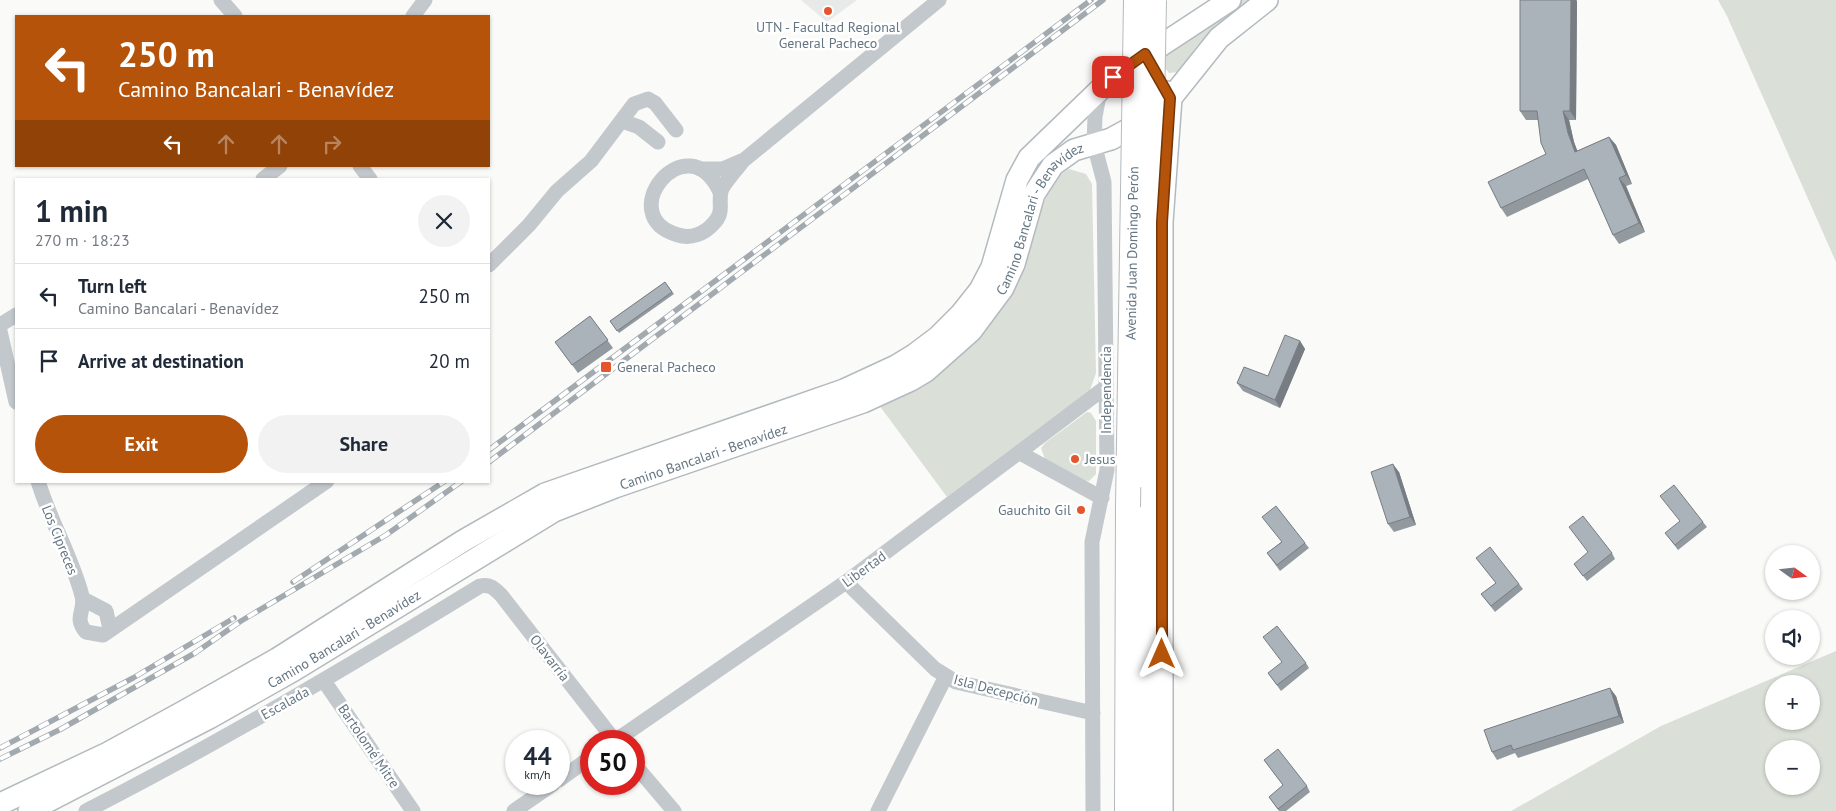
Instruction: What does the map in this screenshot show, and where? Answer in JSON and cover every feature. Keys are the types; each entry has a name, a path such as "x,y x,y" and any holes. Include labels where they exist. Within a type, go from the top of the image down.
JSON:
{"main road":[{"name":"Avenida Juan Domingo Perón","path":"1126,811 1128,507 1136,0"},
{"path":"1146,811 1145,476 1154,0"},
{"name":"Camino Bancalari - Benavídez","path":"0,804 108,753 278,659 477,533 546,494 844,390 908,359 938,337 961,314 980,290 992,267 1022,167 1046,141 1113,77 1145,54 1230,0"},
{"name":"Camino Bancalari - Benavídez","path":"28,811 209,718 294,670 554,512 614,487 863,402 911,380 955,347 990,308 1003,288 1014,264 1034,194 1053,165 1074,150 1122,134 1170,98 1219,38 1267,0"},
{"path":"1145,54 1170,98 1162,222 1162,811"}],"street":[{"path":"221,0 234,15"},
{"path":"414,15 425,0"},
{"path":"720,192 744,160 939,0"},
{"name":"Independencia","path":"1094,811 1092,542 1107,470 1104,182 1094,144 1095,117 1100,90"},
{"path":"490,264 529,225 557,190 591,161 634,104 648,100 655,103 676,130"},
{"path":"622,122 639,127 658,142"},
{"path":"700,169 723,168 744,160"},
{"path":"689,166 709,174 720,192 720,211 715,222 706,231 695,236 683,237 671,233 654,216 653,192 658,181 667,172 678,168 689,166"},
{"path":"265,178 279,167"},
{"path":"361,167 369,178"},
{"path":"0,325 15,316"},
{"path":"0,331 15,398"},
{"name":"Libertad","path":"631,730 846,582 1020,454 1106,387"},
{"path":"1020,454 1102,498"},
{"name":"Los Cipreces","path":"39,483 52,523 83,599 79,618 80,626 86,632 103,634 110,629"},
{"path":"83,599 106,611 110,629 324,483"},
{"name":"Isla Decepción","path":"846,582 935,669 956,682 992,692 1093,713"},
{"name":"Olavarría","path":"480,586 490,586 501,595 606,730"},
{"name":"Escalada","path":"86,811 169,769 324,681 480,586"},
{"path":"878,811 946,676"},
{"name":"Bartolomé Mitre","path":"324,681 413,811"},
{"path":"645,777 674,811"},
{"path":"514,811 537,795"}],"shaded area":[{"name":"UTN - Facultad Regional General Pacheco","path":"801,0 857,0 827,22"},
{"path":"1242,0 1249,0 1197,46 1178,72 1169,73 1158,59"},
{"path":"1718,0 1836,0 1836,262 1727,16"},
{"path":"1069,169 1086,174 1092,184 1096,373 1090,390 947,497 879,405 1040,212 1054,182"},
{"path":"1087,412 1091,413 1096,421 1096,474 1089,481 1081,480 1045,459 1041,448"},
{"path":"1836,651 1836,811 1511,811 1661,726 1765,681 1765,730 1820,730 1820,675 1780,675 1803,665 1820,665 1820,658"}],"building":[{"path":"1520,0 1571,0 1570,111 1563,111 1568,133 1575,152 1609,137 1626,175 1619,178 1639,223 1613,235 1584,169 1501,208 1488,182 1546,154 1541,143 1537,111 1520,111"},
{"path":"665,282 672,292 617,331 610,321"},
{"path":"590,316 608,340 572,365 555,342"},
{"path":"1285,335 1300,341 1275,400 1237,383 1244,367 1268,376"},
{"path":"1393,464 1410,517 1388,524 1371,472"},
{"path":"1674,485 1703,522 1675,545 1665,533 1680,521 1660,496"},
{"path":"1276,506 1305,543 1277,565 1267,553 1282,542 1262,517"},
{"path":"1583,516 1612,553 1583,576 1574,564 1588,552 1569,527"},
{"path":"1490,547 1519,584 1491,606 1481,594 1496,583 1476,558"},
{"path":"1277,626 1306,663 1277,685 1268,673 1282,662 1263,637"},
{"path":"1610,688 1619,716 1513,750 1511,745 1492,752 1484,730"},
{"path":"1278,749 1307,786 1278,809 1269,797 1283,785 1264,760"}],"railway":[{"path":"490,449 1091,0"},
{"path":"490,461 1103,0"},
{"path":"293,582 442,483"},
{"path":"0,759 61,729 195,653 241,621 386,535 459,483"},
{"path":"0,748 133,678 234,618"}],"place":[{"name":"UTN - Facultad Regional General Pacheco","path":"828,11"},
{"name":"General Pacheco","path":"606,367"},
{"name":"Jesus","path":"1075,459"},
{"name":"Gauchito Gil","path":"1081,510"}],"route":[{"path":"1113,77 1145,54 1170,98 1162,222 1162,654"}]}
